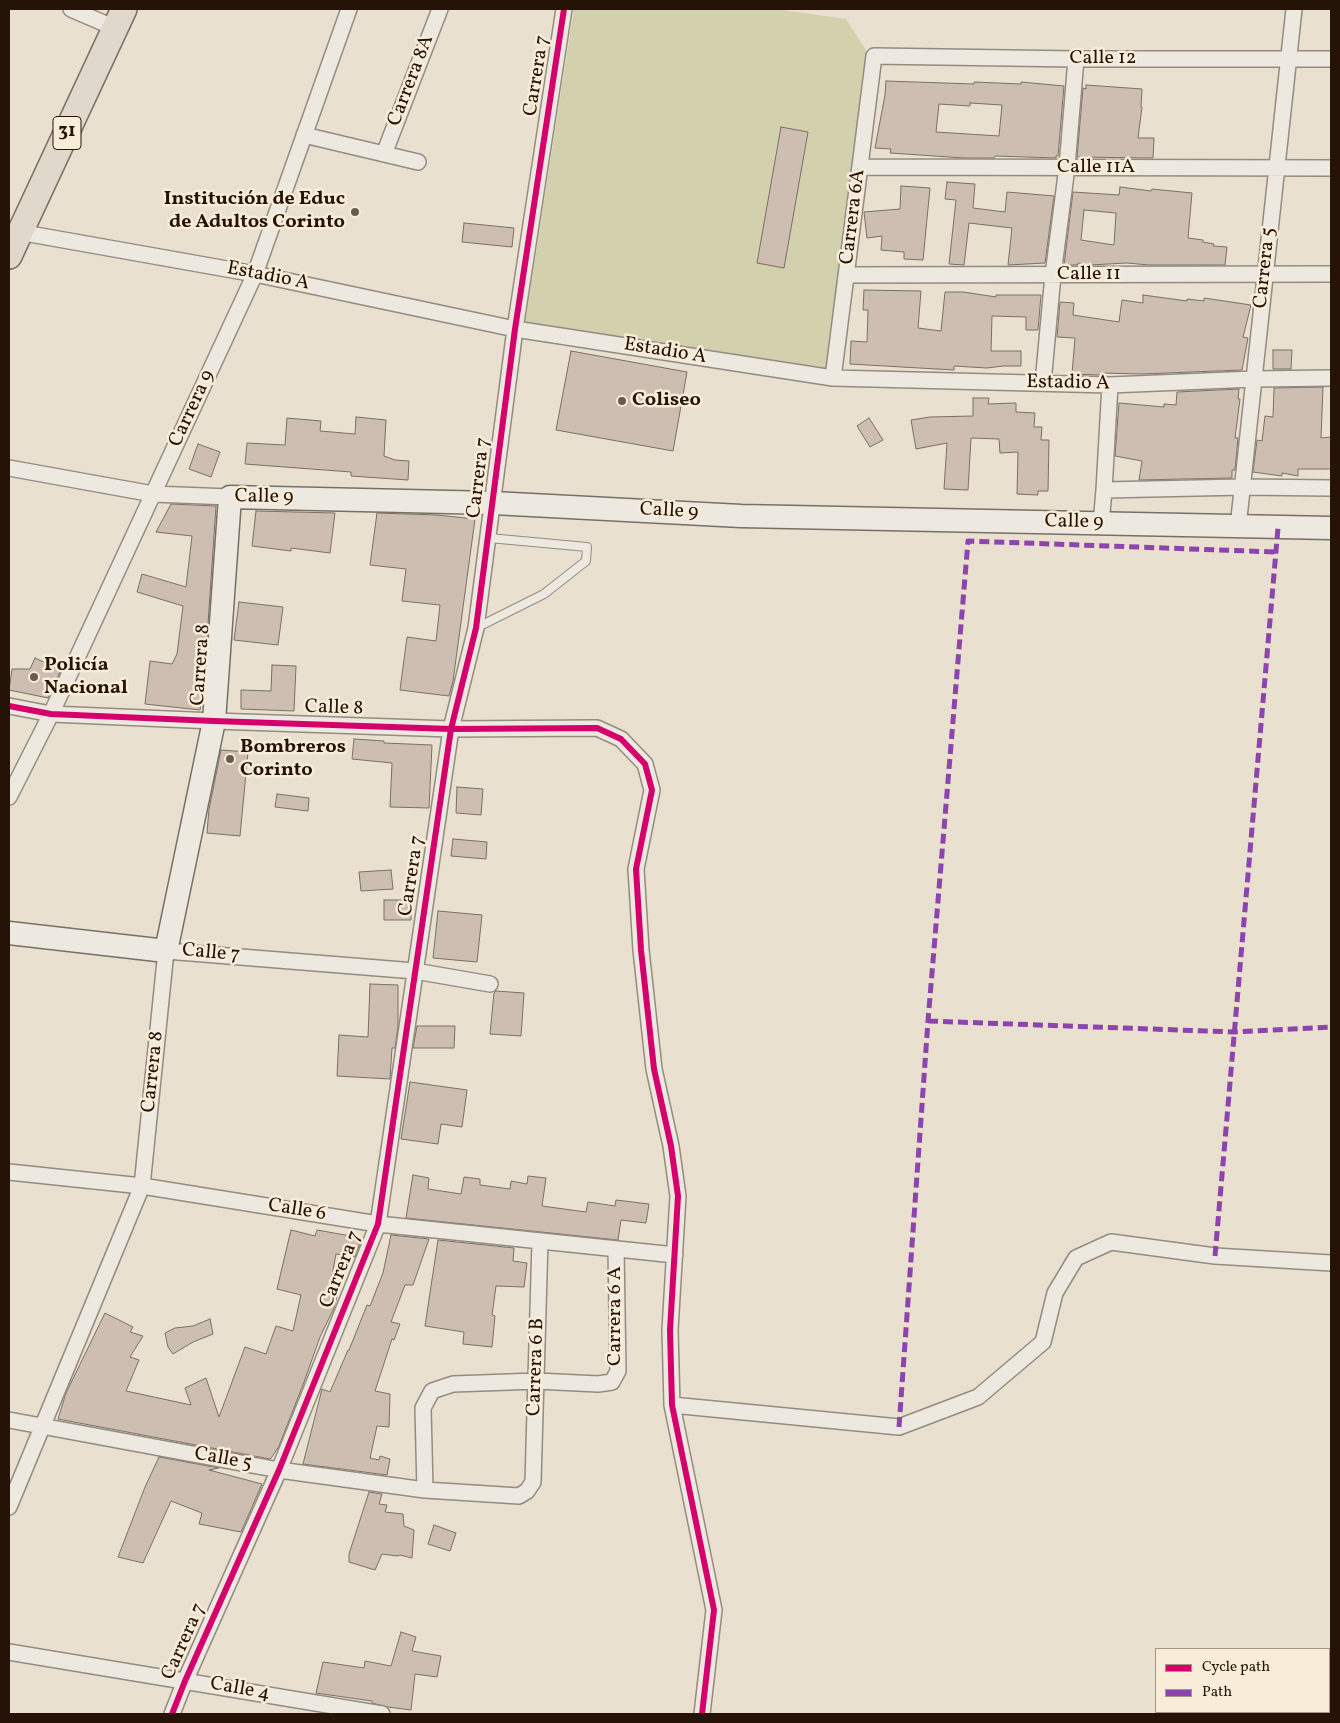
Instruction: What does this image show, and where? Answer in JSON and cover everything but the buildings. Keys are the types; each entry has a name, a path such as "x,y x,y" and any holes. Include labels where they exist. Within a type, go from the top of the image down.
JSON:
{"main road":[{"name":"31","path":"9,256 15,232 120,19"}],"street":[{"path":"70,9 120,19"},
{"name":"Carrera 9","path":"9,797 51,714 255,274 348,9"},
{"name":"Carrera 8A","path":"384,154 440,9"},
{"name":"Carrera 7","path":"172,1714 185,1680 279,1470 378,1224 451,729 476,628 515,329 564,9"},
{"name":"Carrera 5","path":"1238,527 1294,9"},
{"name":"Calle 12","path":"874,56 1076,59 1331,59"},
{"name":"Carrera 6A","path":"833,378 874,56"},
{"path":"1043,383 1053,275 1067,168 1076,59"},
{"path":"304,134 418,162"},
{"name":"Calle 11A","path":"860,167 1331,168"},
{"name":"Estadio A","path":"15,232 255,274 515,329 833,378 1110,385 1331,378"},
{"name":"Calle 11","path":"846,275 1331,274"},
{"path":"1101,524 1110,385"},
{"name":"Calle 9","path":"9,468 154,494 493,503 741,516 1331,528"},
{"path":"1104,490 1243,487 1331,488"},
{"name":"Carrera 8","path":"9,1507 142,1186 166,951 214,721 230,497"},
{"name":"Calle 8","path":"9,706 51,714 214,721 451,729 597,728 621,739 645,764 652,790 636,869 641,950 654,1069 678,1196 675,1255"},
{"name":"Calle 7","path":"9,932 166,951 415,971 490,984"},
{"name":"Calle 6","path":"9,1172 142,1186 378,1224 675,1255"},
{"name":"Carrera 6 B","path":"527,1492 533,1482 540,1241"},
{"path":"672,1405 899,1427 978,1397 1043,1342 1055,1293 1076,1258 1111,1242 1215,1256 1331,1263"},
{"name":"Carrera 6 A","path":"537,1381 598,1384 612,1382 618,1371 616,1249"},
{"path":"675,1255 670,1330 672,1405 714,1610 702,1714"},
{"path":"424,1490 423,1408 432,1391 454,1384 537,1381"},
{"name":"Calle 5","path":"9,1420 279,1470 424,1490 519,1496 527,1492"},
{"name":"Calle 4","path":"9,1652 382,1714"}],"lane":[{"path":"476,628 544,594 586,562 587,547 488,538"}],"shaded area":[{"path":"574,9 775,9 846,19 867,52 828,371 525,324"}],"marked path":[{"path":"1215,1256 1278,528"},
{"path":"899,1427 928,1021 968,541 1276,552"},
{"path":"928,1021 1234,1032 1331,1027"}],"cycle path":[{"path":"172,1714 279,1470 378,1224 451,729 476,628 515,329 564,9"},
{"path":"9,706 51,714 214,721 451,729 597,728 621,739 645,764 652,790 636,869 641,950 654,1069 671,1146 678,1196 670,1330 672,1405 714,1610 702,1714"}],"place":[{"name":"Institución de Educ de Adultos Corinto","path":"355,212"},
{"name":"Coliseo","path":"622,401"},
{"name":"Policía Nacional","path":"34,677"},
{"name":"Bombreros Corinto","path":"230,759"}]}
